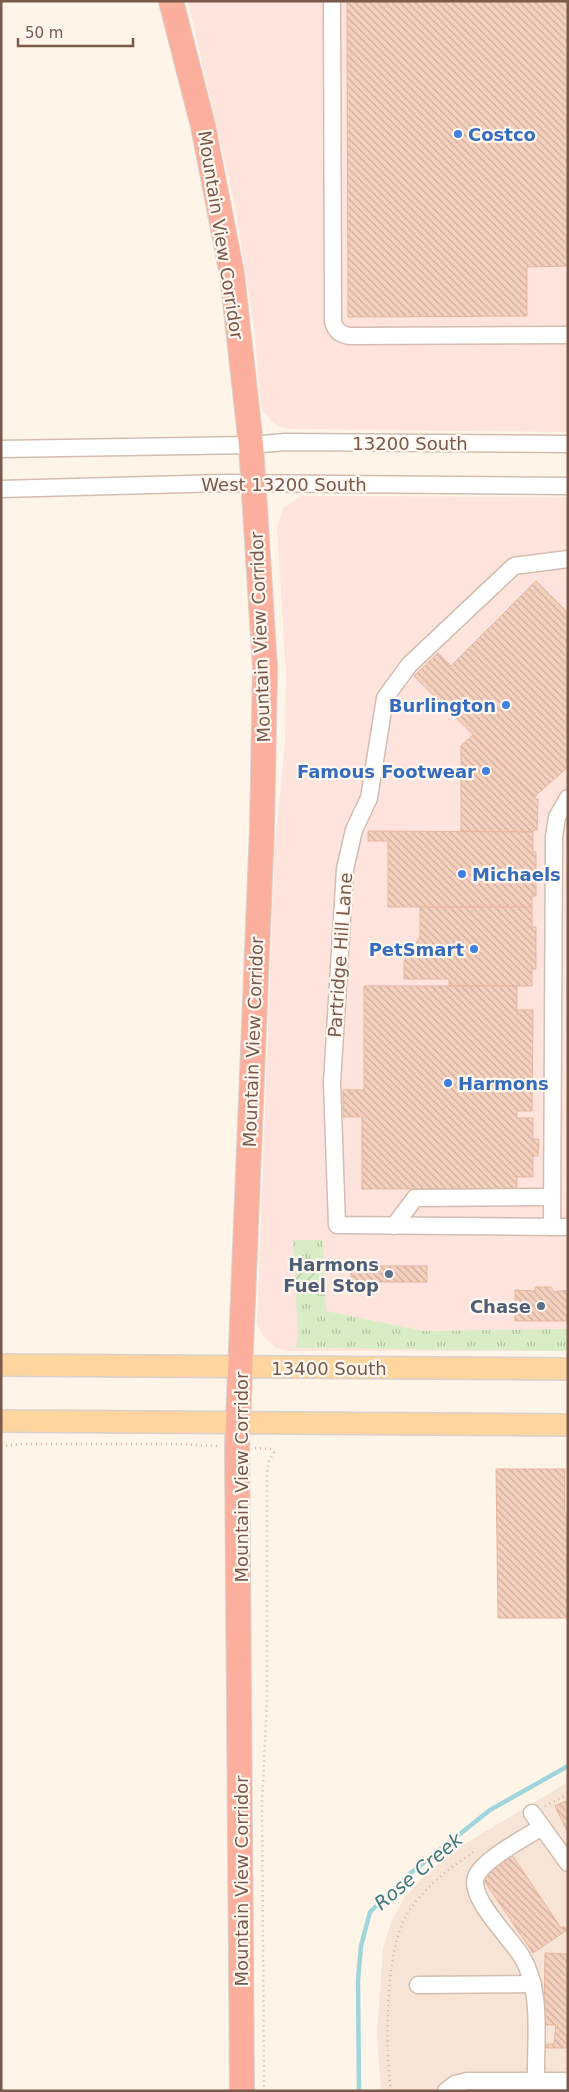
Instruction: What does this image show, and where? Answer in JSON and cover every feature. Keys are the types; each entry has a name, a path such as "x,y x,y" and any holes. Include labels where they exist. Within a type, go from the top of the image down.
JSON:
{"highway":[{"name":"Mountain View Corridor","path":"171,1 204,126 232,274 251,445 263,622 264,744 262,828 237,1447 240,1580 242,2091"}],"main road":[{"name":"13400 South","path":"1,1365 241,1366 278,1369 568,1369"},
{"path":"1,1421 568,1425"}],"street":[{"path":"332,1 333,321 335,328 341,334 350,336 568,335"},
{"name":"13200 South","path":"251,445 285,442 568,444"},
{"path":"1,449 251,445"},
{"name":"West 13200 South","path":"1,488 254,484 568,486"},
{"name":"Partridge Hill Lane","path":"560,1227 337,1225 332,1083 345,869 354,830 369,798 385,698 410,665 514,566 568,559"},
{"path":"560,1227 552,1197 554,837 557,817 568,798"},
{"path":"394,1226 416,1198 552,1197"},
{"path":"532,1813 568,1863"},
{"path":"532,2084 533,1984 521,1955 477,1896 475,1882 483,1866 542,1827"},
{"path":"418,1985 533,1984"},
{"path":"446,2091 455,2084 467,2081 532,2084 568,2081"}],"path":[{"path":"1,1446 22,1444 194,1445"},
{"path":"264,2091 262,1803 267,1700 267,1473 268,1461 274,1452 270,1449"},
{"path":"532,1813 568,1794"},
{"path":"390,2091 387,2039 394,1952 399,1930 408,1913 420,1897 452,1868 482,1846"}],"shaded area":[{"path":"188,1 568,1 568,432 289,429 279,426 270,420 263,411 260,400 255,333 235,207"},
{"path":"302,496 568,497 568,1351 288,1351 276,1348 263,1336 257,1324 275,843 285,744 286,672 277,528 283,508"},
{"path":"568,1782 568,2091 381,2091 377,2034 383,1948 392,1920 405,1897 427,1873 463,1845"}],"green space":[{"path":"293,1240 323,1240 326,1311 424,1331 568,1329 568,1351 296,1348 298,1336"},
{"path":"295,1265 317,1265 317,1287 295,1287"}],"building":[{"name":"Costco","path":"347,1 568,1 568,266 527,267 527,316 348,317"},
{"name":"Burlington","path":"536,581 568,613 568,767 535,796 414,676 438,653 451,666"},
{"name":"Famous Footwear","path":"473,735 535,796 535,799 538,799 537,830 533,830 533,832 461,831 461,746"},
{"name":"Michaels","path":"368,831 533,832 533,852 536,852 536,896 532,896 532,907 388,907 388,841 368,841"},
{"name":"PetSmart","path":"420,907 532,907 532,927 536,927 536,969 532,969 532,986 449,986 449,979 404,979 404,961 420,937"},
{"name":"Harmons","path":"364,986 517,986 517,1010 533,1010 532,1111 517,1111 517,1118 533,1118 533,1139 539,1139 538,1156 533,1156 533,1177 517,1177 517,1189 362,1189 362,1117 343,1117 343,1090 364,1090"},
{"name":"Harmons Fuel Stop","path":"351,1266 427,1266 427,1282 351,1282"},
{"name":"Chase","path":"536,1287 551,1287 554,1292 568,1290 568,1321 515,1321 515,1290 534,1291"},
{"path":"496,1469 565,1469 565,1513 568,1513 568,1618 498,1618"},
{"path":"568,1800 568,1833 555,1806"},
{"path":"510,1852 561,1928 564,1926 567,1930 533,1953 479,1873"},
{"path":"545,1953 568,1954 568,2048 546,2048 546,2044 554,2044 556,2025 544,2025"}],"waterway":[{"name":"Rose Creek","path":"359,2091 358,1980 361,1946 370,1912 407,1876 490,1810 568,1766"}],"place":[{"name":"Costco","path":"458,134"},
{"name":"Burlington","path":"506,705"},
{"name":"Famous Footwear","path":"486,771"},
{"name":"Michaels","path":"462,874"},
{"name":"PetSmart","path":"474,949"},
{"name":"Harmons","path":"448,1083"},
{"name":"Harmons Fuel Stop","path":"389,1274"},
{"name":"Chase","path":"541,1306"}]}
